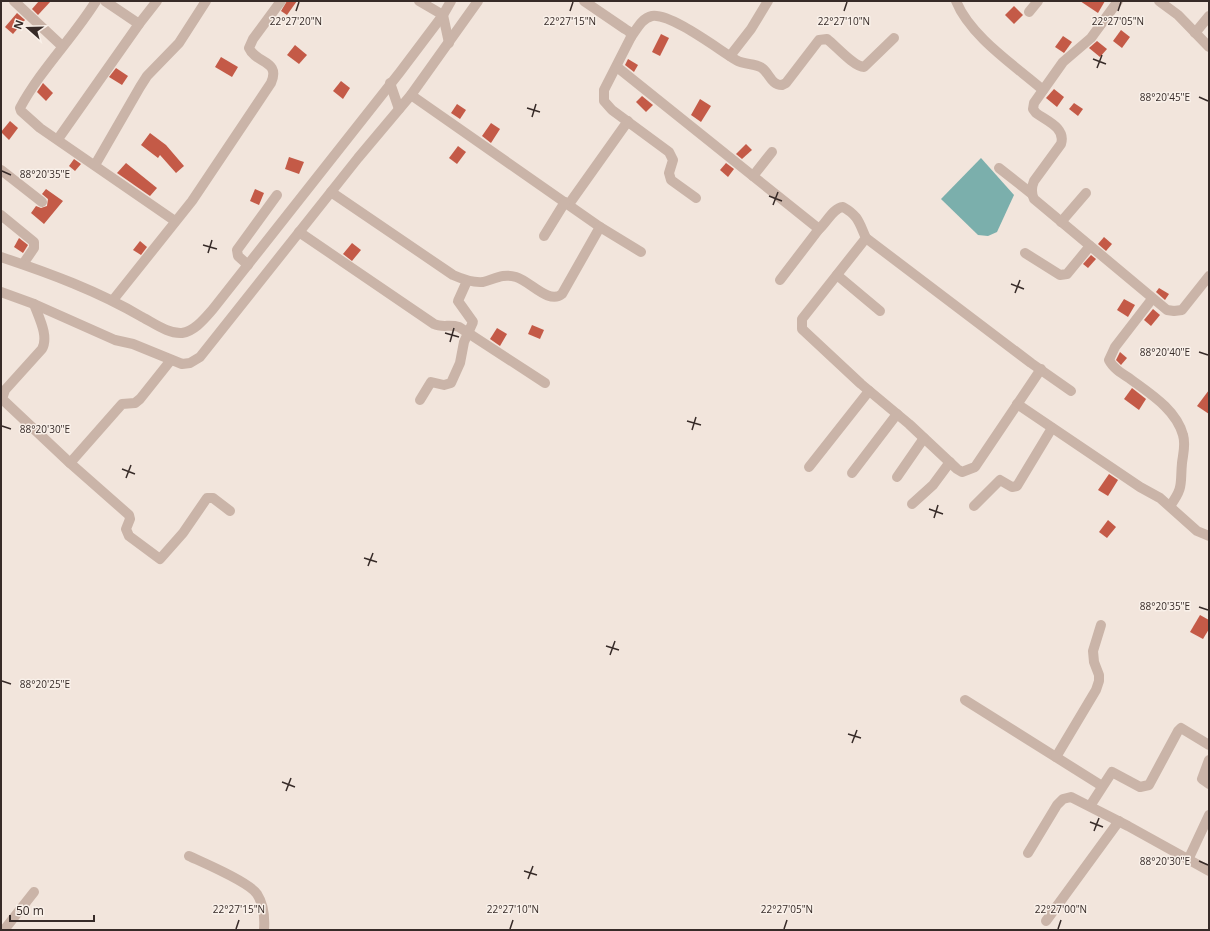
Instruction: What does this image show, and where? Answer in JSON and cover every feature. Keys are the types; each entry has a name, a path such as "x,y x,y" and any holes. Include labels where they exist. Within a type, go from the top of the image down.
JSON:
{"street":[{"path":"14,1 62,46"},
{"path":"96,1 82,24 62,46 20,108 26,117 175,221"},
{"path":"105,1 139,24"},
{"path":"58,139 139,24 157,1"},
{"path":"94,165 147,76 179,43 206,1"},
{"path":"113,300 192,201 271,83 274,74 272,68 252,54 249,48 253,39 281,1"},
{"path":"419,1 443,15 449,43"},
{"path":"1,257 23,264 113,300 162,328 181,333 189,331 198,325 213,309 248,265 443,15 451,1"},
{"path":"1,292 34,304 115,340 133,344 182,364 190,363 200,357 208,350 331,192 411,95 478,1"},
{"path":"584,1 598,5 630,32 631,37"},
{"path":"730,56 751,29 760,10 768,1"},
{"path":"956,1 963,15 980,36 1043,90"},
{"path":"1029,12 1038,1"},
{"path":"1118,1 1091,38 1063,62 1034,103 1033,109 1036,113 1058,128 1063,139 1034,181 1031,188 1032,194 1034,199 1167,310 1182,310 1209,276"},
{"path":"1159,1 1178,15 1209,47"},
{"path":"696,198 671,180 669,173 673,160 669,152 606,105 603,96 631,37 646,19 654,16 660,16 674,21 741,63 763,69 774,83 782,85 786,83 819,40 827,39 854,62 861,67 864,67 894,38"},
{"path":"1195,33 1209,16"},
{"path":"617,66 819,228"},
{"path":"390,83 399,108"},
{"path":"411,95 600,227 641,252"},
{"path":"544,236 628,121"},
{"path":"754,176 772,152"},
{"path":"999,168 1032,194"},
{"path":"1,170 42,202"},
{"path":"331,192 452,275 467,281 484,281 502,275 508,275 528,282 546,296 559,297 600,227"},
{"path":"1061,222 1086,192"},
{"path":"248,265 238,256 237,250 277,195"},
{"path":"780,280 819,228 827,222 835,210 844,207 858,218 866,238 1071,391"},
{"path":"1,215 34,242 34,248 23,264"},
{"path":"300,232 434,324 444,327 454,326 545,383"},
{"path":"866,238 802,319 802,329 869,391 962,472 975,467 1041,370"},
{"path":"1025,253 1060,275 1067,274 1090,246"},
{"path":"837,275 880,311"},
{"path":"420,400 431,382 444,385 451,383 460,363 462,348 473,319 459,305 458,301 467,281"},
{"path":"1152,299 1115,347 1109,360 1111,365 1160,401 1176,419 1183,435 1184,448 1182,483 1177,496 1170,506"},
{"path":"34,304 44,334 45,344 42,350 5,390 2,399 70,463 129,515 130,519 126,529 129,536 160,559 183,533 207,498 213,498 230,511"},
{"path":"70,463 122,404 134,403 140,399 172,360"},
{"path":"809,467 869,391"},
{"path":"1017,404 1170,506 1197,531 1209,536"},
{"path":"852,473 897,414"},
{"path":"974,506 998,481 1002,480 1012,487 1017,486 1052,428"},
{"path":"897,477 924,438"},
{"path":"912,504 933,485 950,462"},
{"path":"1056,758 1096,690 1099,681 1093,651 1101,625"},
{"path":"965,700 1102,786"},
{"path":"1090,806 1112,772 1140,787 1149,785 1181,728 1209,744"},
{"path":"1209,760 1202,779 1209,784"},
{"path":"1028,853 1057,805 1063,799 1071,797 1119,821 1209,871"},
{"path":"1188,860 1209,815"},
{"path":"1046,921 1119,821"},
{"path":"189,856 246,885 256,893 264,916 264,930"},
{"path":"4,930 34,892"}],"water":[{"path":"981,158 1014,195 997,232 988,236 978,235 941,199"}],"building":[{"path":"39,1 51,1 38,15 32,9"},
{"path":"287,1 297,1 287,15 281,11"},
{"path":"1080,1 1105,1 1098,13"},
{"path":"1014,6 1023,15 1014,24 1005,15"},
{"path":"17,13 25,20 13,34 5,27"},
{"path":"1121,30 1130,37 1122,48 1113,41"},
{"path":"661,34 669,38 660,56 652,52"},
{"path":"1063,36 1072,42 1064,53 1055,47"},
{"path":"1097,41 1107,49 1100,57 1089,48"},
{"path":"295,45 307,55 299,64 287,55"},
{"path":"221,57 238,67 232,77 215,67"},
{"path":"628,59 638,65 634,72 625,65"},
{"path":"116,68 128,76 122,85 109,77"},
{"path":"341,81 350,88 343,99 333,91"},
{"path":"43,83 53,93 46,101 37,92"},
{"path":"1054,89 1064,97 1057,107 1046,98"},
{"path":"642,96 653,105 646,112 636,102"},
{"path":"700,99 711,106 701,122 691,115"},
{"path":"1074,103 1083,109 1078,116 1069,109"},
{"path":"457,104 466,110 460,119 451,113"},
{"path":"10,121 18,128 9,140 1,132"},
{"path":"491,123 500,129 491,143 482,136"},
{"path":"150,133 166,145 184,166 176,173 160,155 158,158 141,145"},
{"path":"746,144 752,150 742,159 736,154"},
{"path":"458,146 466,152 457,164 449,158"},
{"path":"289,157 304,162 299,174 285,169"},
{"path":"74,159 81,164 75,171 69,166"},
{"path":"126,163 157,188 150,196 117,173"},
{"path":"726,163 734,169 728,177 720,170"},
{"path":"46,189 63,201 44,224 31,213 36,206 41,208 47,206 48,199 42,194"},
{"path":"255,189 264,193 259,205 250,201"},
{"path":"1104,237 1112,244 1106,251 1098,244"},
{"path":"19,238 28,245 23,253 14,247"},
{"path":"140,241 147,247 141,255 133,250"},
{"path":"352,243 361,250 352,261 343,254"},
{"path":"1091,255 1096,259 1088,268 1083,264"},
{"path":"1159,288 1169,294 1165,300 1156,292"},
{"path":"1124,299 1135,305 1128,317 1117,310"},
{"path":"1153,309 1160,315 1151,326 1144,320"},
{"path":"532,325 544,330 540,339 528,334"},
{"path":"497,328 507,334 500,346 490,339"},
{"path":"1120,352 1127,358 1121,365 1116,360"},
{"path":"1132,388 1146,399 1139,410 1124,399"},
{"path":"1209,390 1209,414 1197,406"},
{"path":"1109,474 1118,480 1108,496 1098,490"},
{"path":"1108,520 1116,527 1107,538 1099,532"},
{"path":"1200,615 1209,620 1209,629 1203,639 1190,632"}]}
